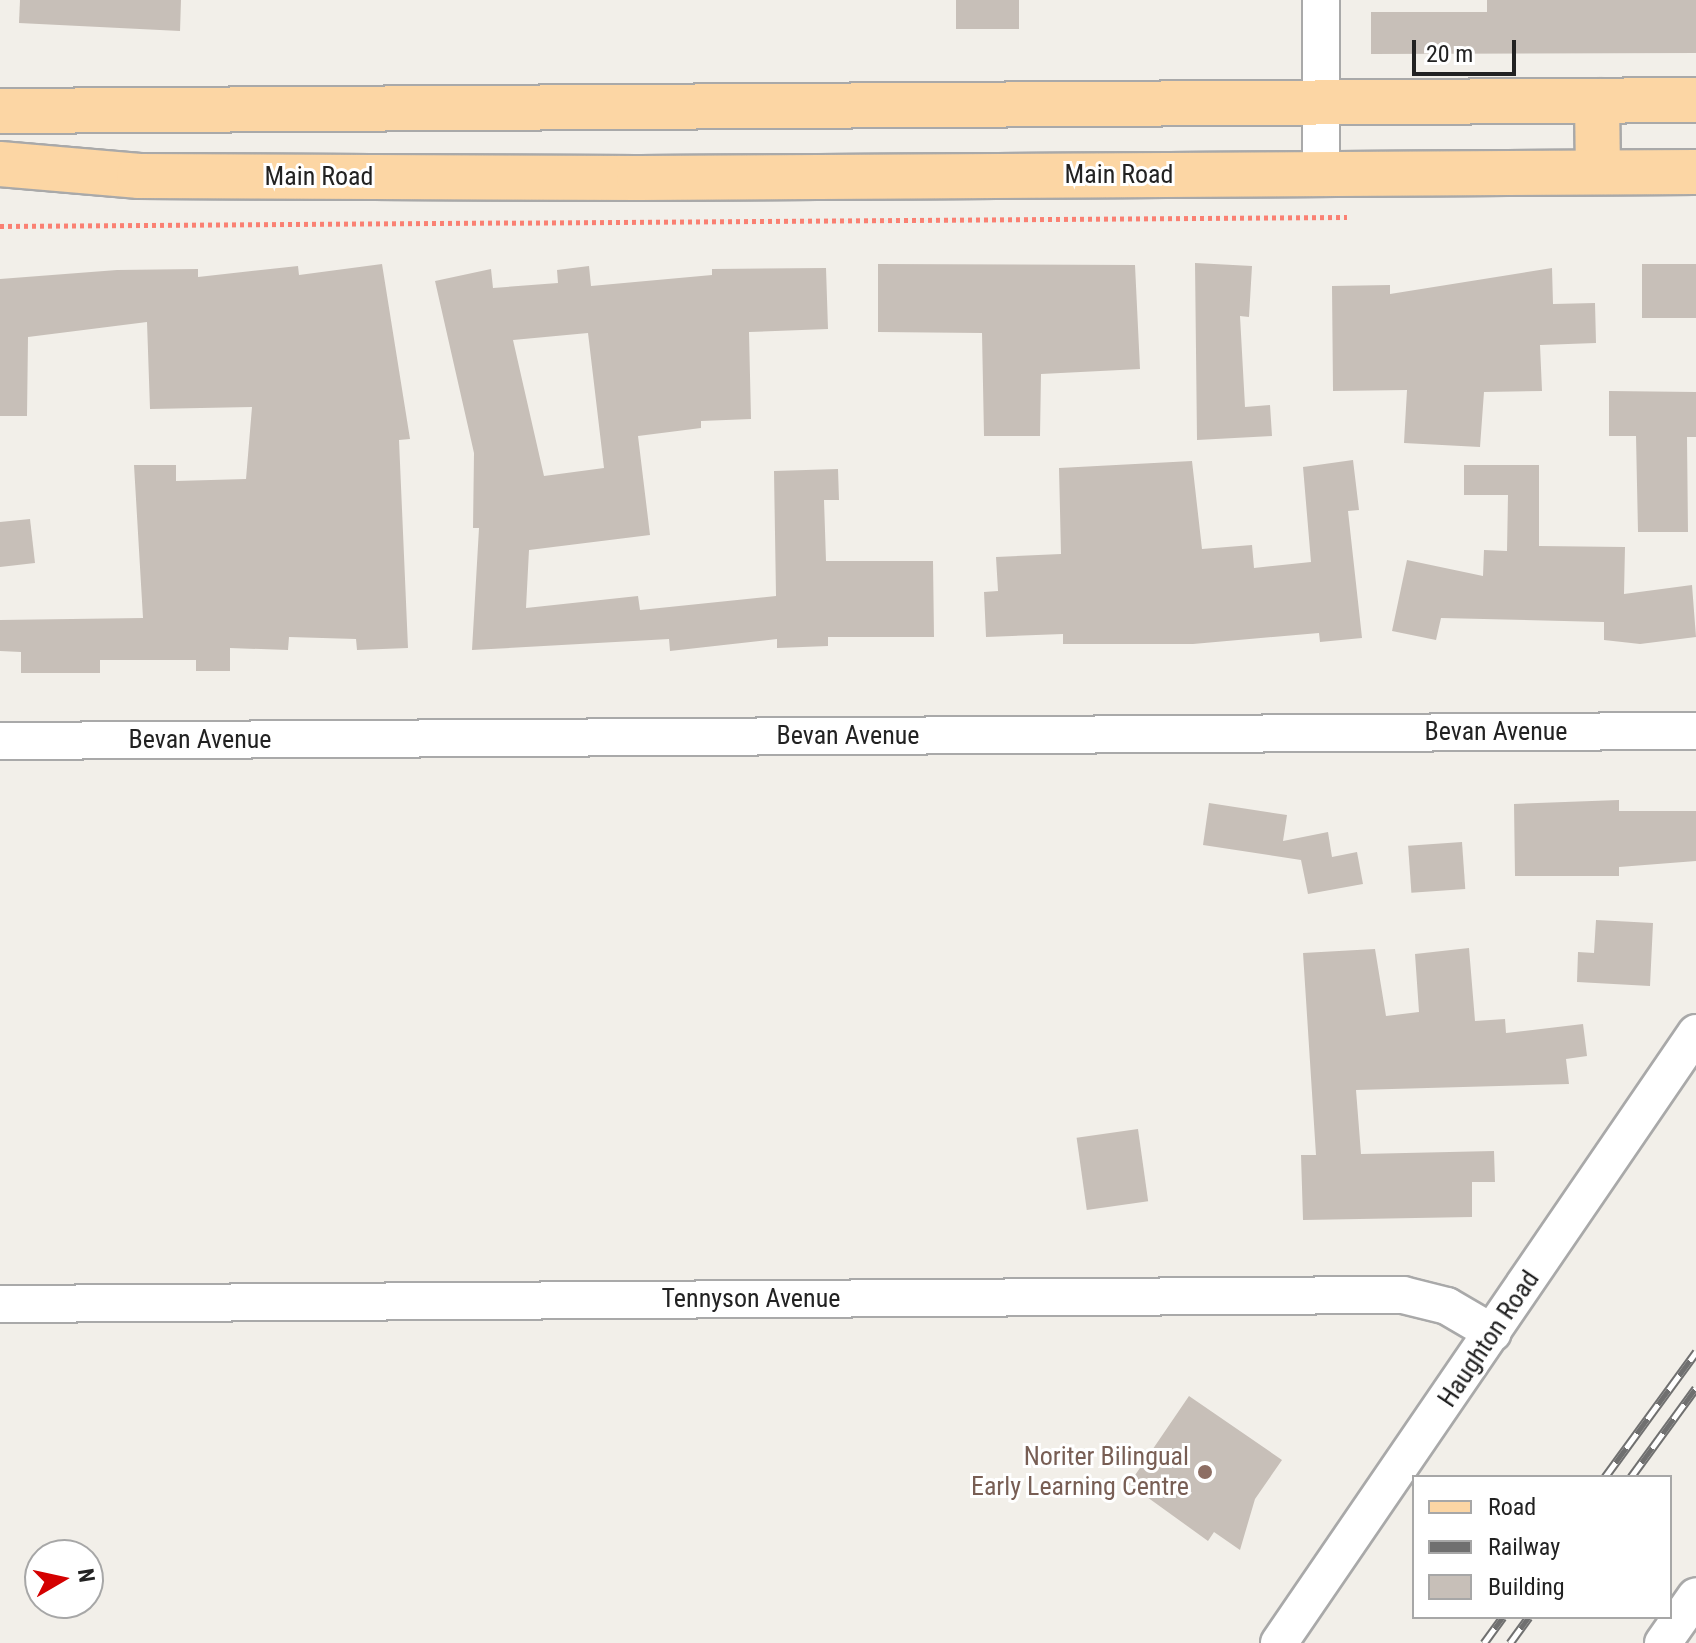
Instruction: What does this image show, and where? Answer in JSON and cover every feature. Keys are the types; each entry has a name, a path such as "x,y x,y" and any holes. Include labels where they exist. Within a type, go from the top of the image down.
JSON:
{"main road":[{"path":"0,111 1696,100"},
{"path":"1597,101 1598,172"},
{"path":"639,108 639,178"},
{"name":"Main Road","path":"0,164 139,176 639,178 1696,172"}],"street":[{"path":"1321,0 1321,174"},
{"name":"Bevan Avenue","path":"0,741 1696,731"},
{"name":"Haughton Road","path":"1279,1643 1696,1033"},
{"name":"Tennyson Avenue","path":"0,1304 1403,1295 1447,1306 1493,1333"},
{"path":"1663,1643 1696,1596"}],"path":[{"path":"0,226 1358,217"}],"building":[{"path":"20,0 181,0 180,31 19,23"},
{"path":"956,0 1019,0 1019,29 956,29"},
{"path":"1487,0 1696,0 1696,53 1371,54 1371,12 1487,12"},
{"path":"1195,263 1252,266 1249,317 1240,316 1245,407 1270,405 1272,436 1197,440"},
{"path":"382,264 410,439 399,440 408,648 357,650 356,639 289,637 288,650 230,648 230,671 196,671 196,660 100,660 100,673 21,673 21,652 0,651 0,620 143,618 134,465 176,465 176,481 246,479 252,407 150,409 147,322 28,337 27,416 0,416 0,279 117,270 198,269 198,277 298,266 299,275"},
{"path":"878,264 1135,265 1140,369 1041,374 1040,436 984,436 982,333 878,332"},
{"path":"1642,264 1696,264 1696,318 1642,318"},
{"path":"589,266 591,286 712,275 712,269 826,268 828,329 749,332 751,419 701,421 701,428 638,436 650,535 529,550 526,608 638,596 640,610 776,596 774,471 838,469 839,500 824,500 826,561 933,561 934,637 828,637 828,646 777,648 777,639 670,651 669,639 472,650 479,528 473,528 474,453 435,281 491,269 493,288 558,283 557,270","holes":["588,333 604,468 544,476 513,340"]},
{"path":"1552,268 1553,304 1595,303 1596,343 1540,345 1542,391 1484,392 1480,447 1404,443 1407,390 1333,391 1332,286 1390,285 1390,294"},
{"path":"1609,391 1696,392 1696,437 1687,437 1688,532 1638,532 1636,436 1609,436"},
{"path":"1353,460 1359,510 1348,511 1362,638 1320,642 1319,633 1193,644 1063,644 1063,634 986,637 984,592 998,591 996,557 1061,554 1059,468 1192,461 1202,549 1252,545 1254,568 1311,562 1303,467"},
{"path":"1464,465 1539,465 1539,546 1625,547 1624,594 1692,585 1696,637 1640,644 1604,640 1604,622 1441,618 1436,640 1392,631 1407,560 1483,576 1484,550 1507,551 1508,495 1464,495"},
{"path":"30,519 35,563 0,567 0,522"},
{"path":"1619,800 1619,811 1696,811 1696,861 1619,867 1619,876 1515,876 1514,804"},
{"path":"1209,803 1287,815 1283,841 1328,832 1332,857 1357,852 1363,884 1308,894 1301,860 1203,845"},
{"path":"1462,842 1465,889 1411,893 1408,846"},
{"path":"1596,920 1653,923 1650,986 1577,982 1578,952 1594,953"},
{"path":"1469,948 1475,1021 1505,1019 1506,1033 1583,1024 1587,1056 1566,1059 1569,1084 1356,1090 1361,1154 1494,1151 1495,1182 1472,1182 1472,1217 1303,1220 1301,1155 1316,1155 1303,953 1375,949 1386,1016 1419,1012 1415,954"},
{"path":"1138,1129 1148,1201 1087,1210 1077,1138"},
{"name":"Noriter Bilingual Early Learning Centre","path":"1189,1396 1282,1460 1255,1499 1240,1550 1214,1532 1208,1541 1129,1484"}],"railway":[{"path":"1606,1475 1696,1352"},
{"path":"1632,1475 1696,1388"},
{"path":"1484,1643 1502,1619"},
{"path":"1510,1643 1528,1619"}],"place":[{"name":"Noriter Bilingual Early Learning Centre","path":"1205,1472"}]}
